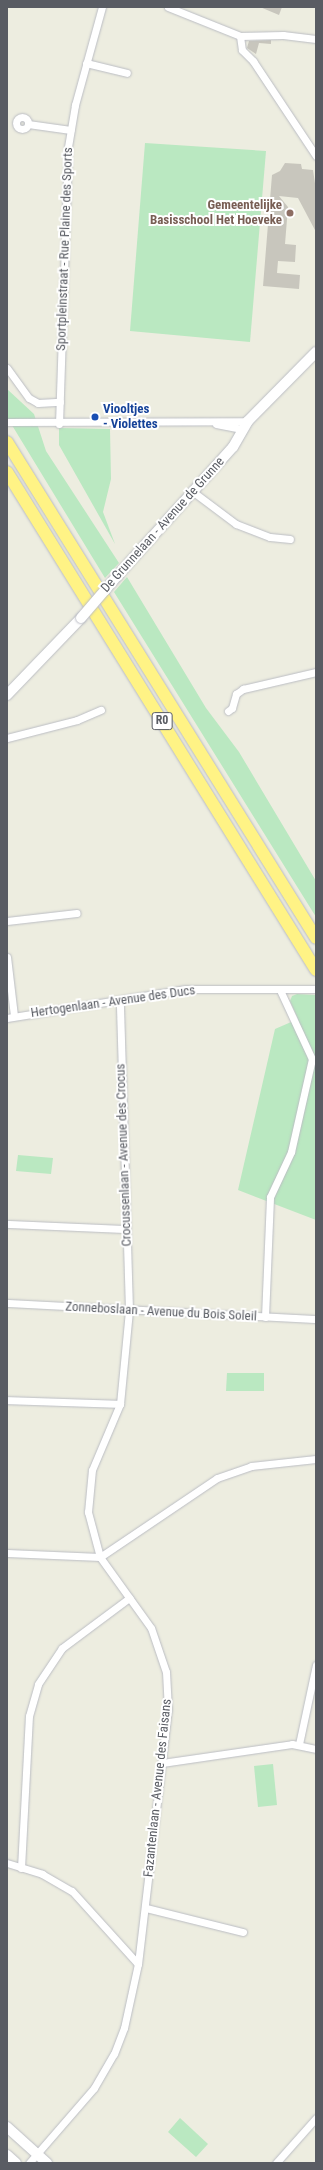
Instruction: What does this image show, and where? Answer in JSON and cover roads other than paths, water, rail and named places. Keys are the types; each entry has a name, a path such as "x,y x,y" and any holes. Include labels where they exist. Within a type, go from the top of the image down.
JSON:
{"highway":[{"name":"R0","path":"7,442 316,938"},
{"name":"R0","path":"7,472 316,970"}],"street":[{"name":"Sportpleinstraat - Rue Plaine des Sports","path":"59,424 64,219 70,130 86,63 102,7"},
{"path":"168,7 240,36 283,35 316,39"},
{"path":"240,36 242,50 253,61 316,156"},
{"path":"86,63 126,73"},
{"path":"28,124 70,130"},
{"name":"De Grunnelaan - Avenue de Grunne","path":"7,696 81,618 233,446 244,425 316,352"},
{"path":"7,368 29,398 38,403 60,402"},
{"path":"7,422 59,424 244,425"},
{"path":"192,491 236,524 270,537 290,539"},
{"path":"228,711 232,708 236,694 243,689 316,672"},
{"path":"7,738 77,720 101,710"},
{"path":"7,921 77,913"},
{"path":"7,957 10,1017"},
{"name":"Hertogenlaan - Avenue des Ducs","path":"10,1017 186,990 316,989"},
{"path":"265,1318 269,1209 272,1188 286,1168 312,1067 310,1052 280,990"},
{"name":"Crocussenlaan - Avenue des Crocus","path":"120,1000 129,1310"},
{"path":"7,1224 126,1229"},
{"name":"Zonneboslaan - Avenue du Bois Soleil","path":"7,1303 265,1318 316,1319"},
{"name":"Fazantenlaan - Avenue des Faisans","path":"29,2163 94,2088 114,2054 130,2010 146,1908 168,1710 166,1672 151,1628 100,1557 89,1524 88,1488 92,1470 120,1404 129,1310"},
{"path":"7,1400 120,1404"},
{"path":"7,1553 100,1557 217,1478 252,1466 316,1459"},
{"path":"21,1868 29,1716 38,1684 62,1648 129,1598"},
{"path":"299,1744 316,1665"},
{"path":"162,1763 299,1744 316,1750"},
{"path":"7,1863 50,1877 72,1891 138,1964"},
{"path":"146,1908 243,1932"},
{"path":"276,2163 316,2118"},
{"path":"7,2127 47,2163"},
{"path":"7,2155 16,2163"}],"place":[{"name":"Gemeentelijke Basisschool Het Hoeveke","path":"290,213"},
{"name":"Viooltjes - Violettes","path":"95,417"}]}
